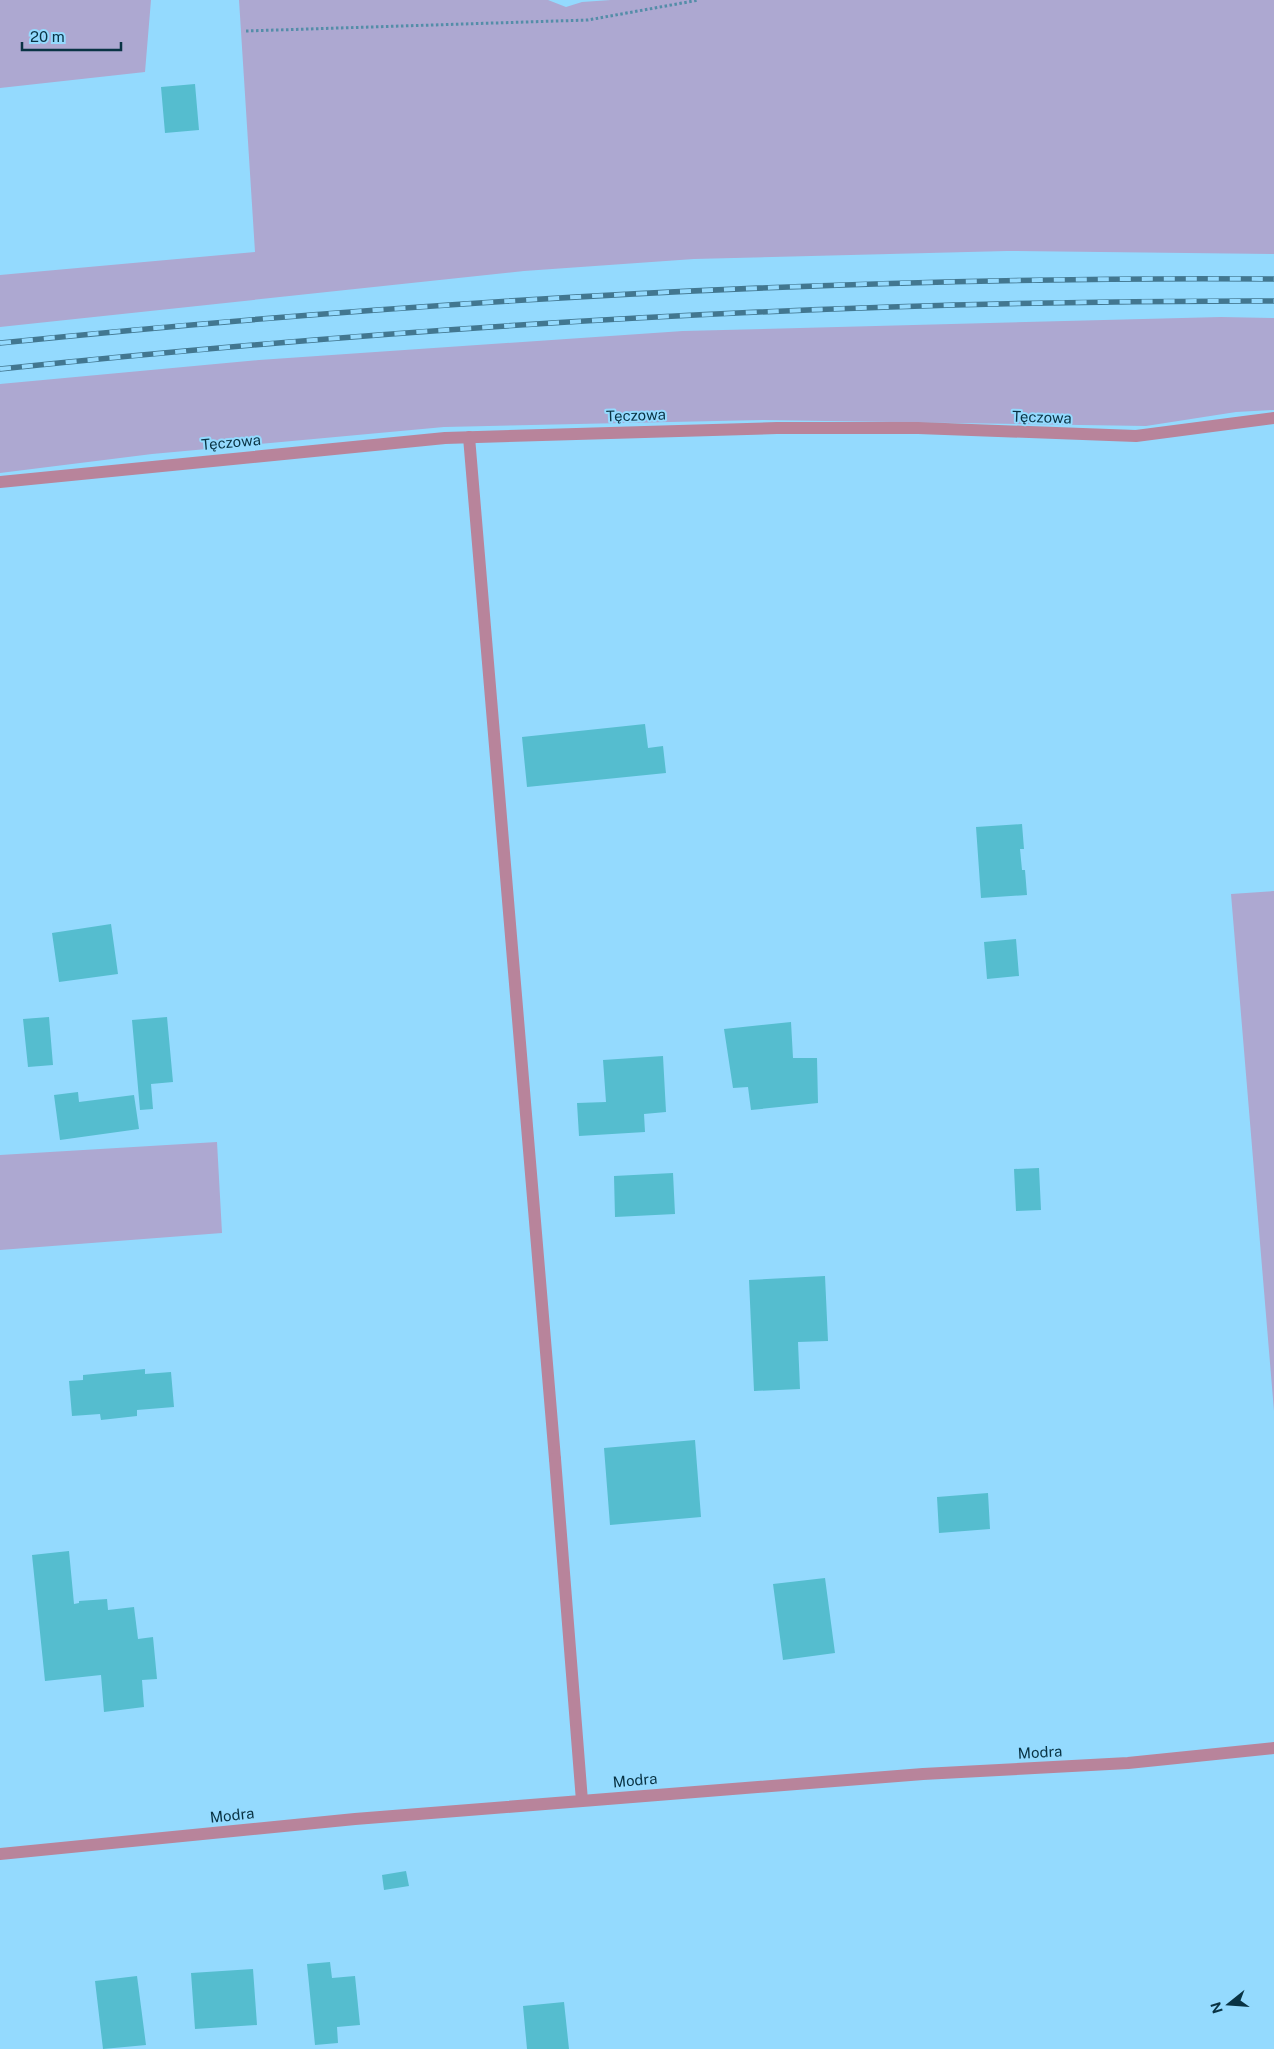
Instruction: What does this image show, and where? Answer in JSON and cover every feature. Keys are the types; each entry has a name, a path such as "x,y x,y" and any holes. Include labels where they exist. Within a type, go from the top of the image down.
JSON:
{"street":[{"name":"Tęczowa","path":"0,482 468,437 777,428 918,428 1136,436 1274,418"},
{"path":"468,437 555,1459 582,1801"},
{"name":"Modra","path":"0,1854 355,1819 914,1774 1128,1763 1274,1748"}],"path":[{"path":"246,31 588,20 698,0"}],"shaded area":[{"path":"0,0 151,0 145,72 0,88"},
{"path":"239,0 548,0 566,7 582,2 611,0 1274,0 1274,254 1007,251 694,259 524,271 0,327 0,275 255,252"},
{"path":"1221,317 1274,318 1274,410 1236,412 1146,426 763,420 444,427 152,454 0,473 0,384 259,360 683,331"},
{"path":"1274,891 1274,1411 1231,894"},
{"path":"217,1142 222,1233 0,1250 0,1155"}],"building":[{"path":"195,84 199,130 165,133 161,87"},
{"path":"645,724 648,748 663,746 666,773 527,787 522,737"},
{"path":"1022,824 1024,849 1020,849 1022,870 1025,870 1027,895 981,898 976,827"},
{"path":"111,924 118,974 59,982 52,933"},
{"path":"1016,939 1019,976 987,979 984,942"},
{"path":"49,1017 53,1065 28,1067 23,1019"},
{"path":"167,1017 173,1082 151,1084 153,1109 140,1110 132,1020"},
{"path":"791,1022 793,1058 817,1058 818,1103 751,1110 748,1087 733,1088 724,1029"},
{"path":"663,1056 666,1112 644,1114 645,1132 579,1136 577,1103 606,1102 603,1060"},
{"path":"78,1092 79,1102 134,1095 139,1129 60,1140 54,1095"},
{"path":"1039,1168 1041,1210 1016,1211 1014,1169"},
{"path":"673,1173 675,1214 615,1217 614,1176"},
{"path":"825,1276 828,1341 798,1342 800,1389 754,1391 749,1280"},
{"path":"145,1369 145,1374 171,1372 174,1407 137,1410 137,1416 101,1420 100,1414 72,1416 69,1381 83,1380 83,1375"},
{"path":"695,1440 701,1517 610,1525 604,1448"},
{"path":"988,1493 990,1529 939,1533 937,1497"},
{"path":"69,1551 74,1604 79,1603 79,1601 107,1599 108,1610 134,1607 138,1639 153,1637 157,1679 142,1680 144,1707 104,1712 101,1675 45,1681 32,1555"},
{"path":"825,1578 835,1653 783,1660 773,1584"},
{"path":"406,1871 409,1886 384,1890 382,1875"},
{"path":"330,1962 332,1978 355,1976 360,2025 337,2027 338,2043 315,2045 307,1964"},
{"path":"253,1969 257,2025 195,2029 191,1973"},
{"path":"137,1976 146,2045 103,2049 95,1981"},
{"path":"564,2002 569,2049 527,2049 523,2006"}],"railway":[{"path":"0,343 318,314 636,294 955,282 1274,279"},
{"path":"0,369 318,340 636,318 795,310 955,305 1274,301"}]}
